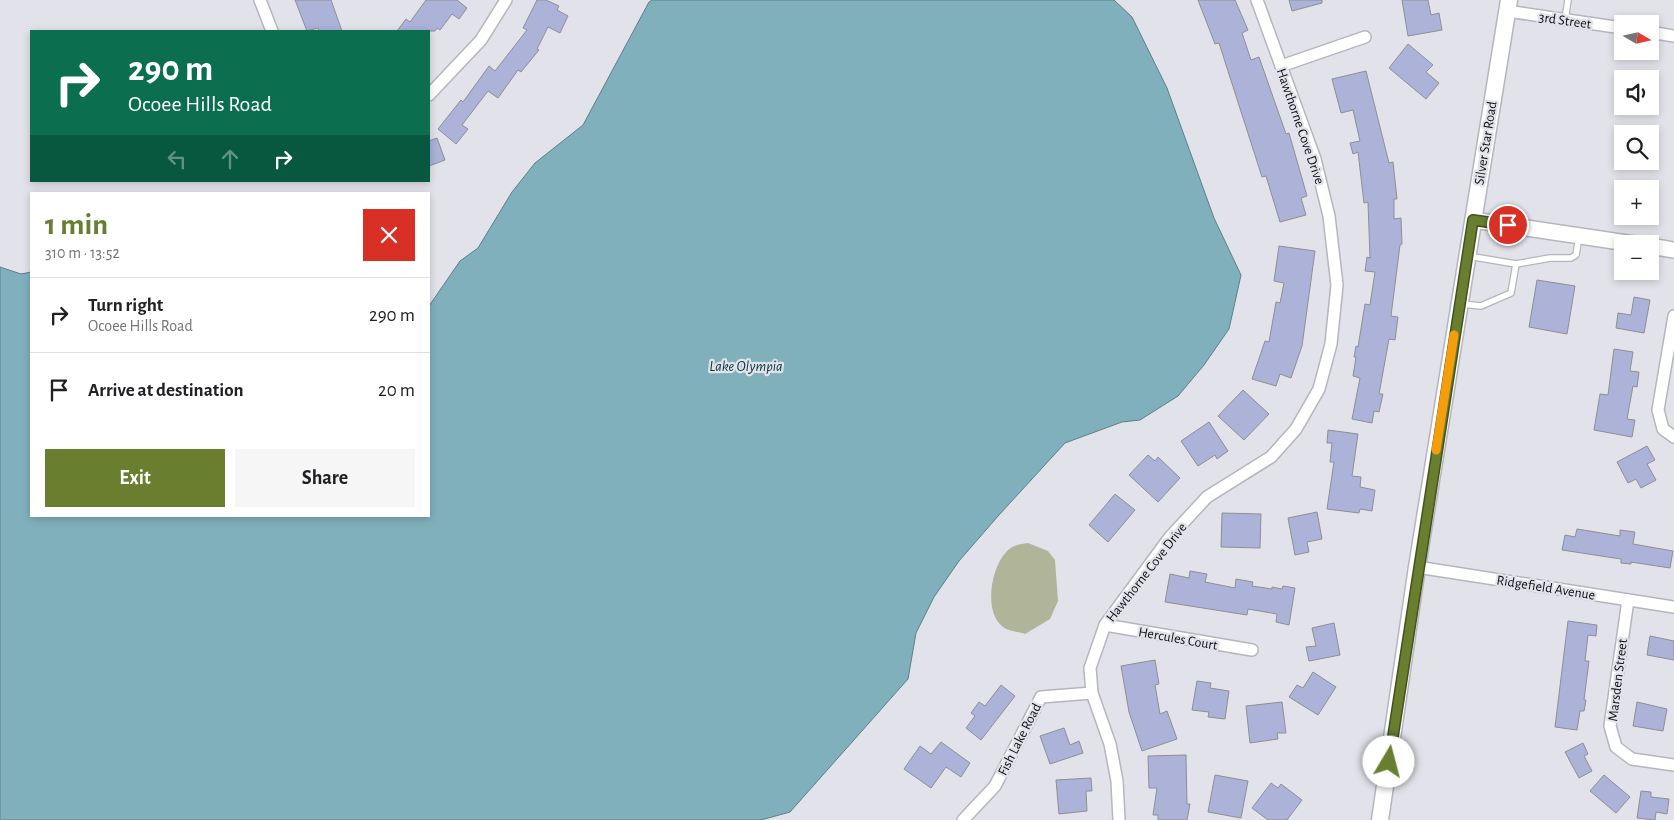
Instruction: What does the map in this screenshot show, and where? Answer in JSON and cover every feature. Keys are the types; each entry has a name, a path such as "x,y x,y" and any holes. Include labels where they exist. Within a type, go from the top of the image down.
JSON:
{"main road":[{"name":"Silver Star Road","path":"1380,820 1417,567 1508,6"}],"street":[{"path":"260,0 272,30"},
{"path":"430,94 481,40 506,0"},
{"name":"Hawthorne Cove Drive","path":"1119,820 1117,781 1110,744 1092,693 1090,668 1104,625 1170,537 1207,497 1271,457 1296,429 1319,389 1331,344 1337,285 1329,216 1315,159 1257,0"},
{"name":"3rd Street","path":"1508,6 1565,20 1614,27"},
{"path":"1659,34 1674,36"},
{"path":"1281,66 1365,37"},
{"path":"1473,220 1614,241"},
{"path":"1659,248 1674,250"},
{"path":"1674,316 1658,410 1663,429 1674,437"},
{"name":"Ridgefield Avenue","path":"1417,567 1674,607"},
{"name":"Marsden Street","path":"1628,600 1610,726 1616,747 1632,759 1674,765"},
{"name":"Hercules Court","path":"1104,625 1252,650"},
{"name":"Fish Lake Road","path":"963,820 996,786 1041,697 1092,693"}],"lane":[{"path":"1565,20 1568,0"},
{"path":"1467,256 1516,264 1550,258 1571,258 1576,255 1579,236"},
{"path":"1459,303 1481,306 1511,293 1516,264"}],"green space":[{"path":"1028,543 1048,551 1055,560 1058,601 1050,619 1025,634 1003,627 997,620 991,601 993,578 1001,558 1014,546"}],"water":[{"name":"Lake Olympia","path":"652,0 1114,0 1132,17 1167,88 1214,218 1241,275 1229,329 1204,365 1178,396 1140,420 1122,422 1065,443 999,515 959,561 934,597 916,633 908,679 790,812 761,820 0,820 0,267 21,274 30,272 30,517 430,517 430,305 460,261 478,248 512,192 535,163 583,125 649,2"}],"building":[{"path":"295,0 331,0 342,30 319,30 318,28 307,30"},
{"path":"426,0 457,0 467,8 459,19 452,14 440,30 437,28 435,31 398,30 406,19 410,22"},
{"path":"537,0 546,0 559,6 557,10 568,16 560,33 548,27 537,49 539,50 521,72 518,70 498,98 488,91 462,125 468,129 456,144 438,129 461,100 463,102 489,66 495,71 527,30 523,28"},
{"path":"1198,0 1235,0 1248,30 1242,33 1251,60 1259,57 1286,134 1289,133 1307,196 1301,198 1306,215 1280,222 1266,176 1262,177 1219,43 1215,44"},
{"path":"1289,0 1322,0 1322,3 1292,11"},
{"path":"1402,0 1428,0 1431,15 1439,13 1442,30 1408,36"},
{"path":"1408,44 1433,65 1426,72 1439,83 1426,99 1389,68"},
{"path":"1366,71 1389,163 1393,162 1397,199 1394,199 1394,219 1401,218 1402,244 1400,245 1391,316 1398,317 1395,340 1389,339 1379,394 1383,394 1379,412 1374,411 1372,423 1352,419 1360,378 1353,376 1356,357 1354,357 1356,346 1358,347 1365,304 1370,305 1375,272 1365,271 1367,257 1370,258 1368,202 1364,203 1358,152 1353,154 1350,143 1360,141 1353,110 1341,113 1332,79"},
{"path":"437,138 445,160 430,166 430,141"},
{"path":"1279,246 1315,251 1302,346 1291,378 1280,374 1276,386 1252,379 1265,341 1269,342 1276,302 1280,303 1284,283 1274,281"},
{"path":"1537,280 1575,286 1567,334 1529,327"},
{"path":"1634,297 1650,300 1644,333 1616,328 1618,313 1631,315"},
{"path":"1614,349 1633,352 1630,371 1639,372 1637,387 1633,386 1627,419 1635,420 1632,437 1594,430 1600,394 1608,395"},
{"path":"1243,390 1269,414 1244,440 1218,416"},
{"path":"1209,422 1228,451 1217,459 1215,455 1198,466 1181,441"},
{"path":"1328,430 1358,434 1352,476 1361,477 1360,487 1375,490 1372,511 1360,509 1359,513 1327,509 1334,462 1330,462 1332,443 1327,443"},
{"path":"1647,446 1655,460 1647,464 1656,480 1641,488 1636,479 1628,483 1617,462"},
{"path":"1148,455 1155,461 1158,457 1180,478 1158,502 1129,475"},
{"path":"1115,494 1135,510 1108,542 1089,525"},
{"path":"1317,512 1322,539 1307,542 1309,552 1295,555 1288,518"},
{"path":"1222,513 1261,514 1260,548 1221,547"},
{"path":"1577,529 1620,536 1620,530 1635,532 1633,544 1673,551 1670,568 1631,562 1631,564 1621,563 1621,559 1562,550 1565,535 1575,537"},
{"path":"1190,571 1207,574 1205,582 1235,588 1236,579 1253,582 1252,586 1272,589 1272,587 1282,589 1283,586 1295,588 1289,625 1276,622 1277,614 1248,609 1247,615 1165,602 1170,574 1189,578"},
{"path":"1568,621 1597,625 1596,636 1588,635 1585,661 1589,661 1584,700 1586,700 1584,711 1580,711 1577,730 1555,727"},
{"path":"1334,623 1340,655 1309,661 1306,647 1316,646 1312,628"},
{"path":"1650,636 1674,641 1674,660 1647,655"},
{"path":"1155,660 1159,684 1155,685 1160,714 1167,711 1177,739 1142,751 1129,712 1121,666"},
{"path":"1313,672 1336,687 1318,715 1289,697 1297,685 1303,688"},
{"path":"1197,681 1211,683 1210,688 1229,691 1225,719 1208,717 1209,712 1192,710"},
{"path":"1001,685 1015,696 981,740 966,728 975,716 971,713 979,702 985,706"},
{"path":"1282,702 1286,733 1277,733 1278,739 1250,743 1246,706"},
{"path":"1637,702 1667,709 1663,731 1633,726"},
{"path":"1064,728 1070,745 1079,741 1083,753 1050,764 1040,736"},
{"path":"941,742 970,763 961,777 946,767 931,788 904,769 920,746 931,754"},
{"path":"1583,743 1588,754 1584,756 1592,771 1579,778 1565,752"},
{"path":"1186,755 1187,804 1190,804 1187,820 1158,820 1158,815 1153,815 1157,788 1149,788 1148,756"},
{"path":"1215,775 1248,781 1241,818 1208,812"},
{"path":"1604,775 1630,797 1616,813 1590,791"},
{"path":"1091,778 1092,791 1086,791 1087,811 1059,814 1056,780"},
{"path":"1271,783 1278,788 1281,784 1302,800 1287,820 1268,820 1252,808"},
{"path":"1641,791 1651,792 1651,797 1669,799 1667,814 1656,812 1655,820 1637,818"}],"slow traffic":[{"path":"1436,450 1454,335"}],"route":[{"path":"1389,762 1417,567 1473,220 1508,225"}]}
